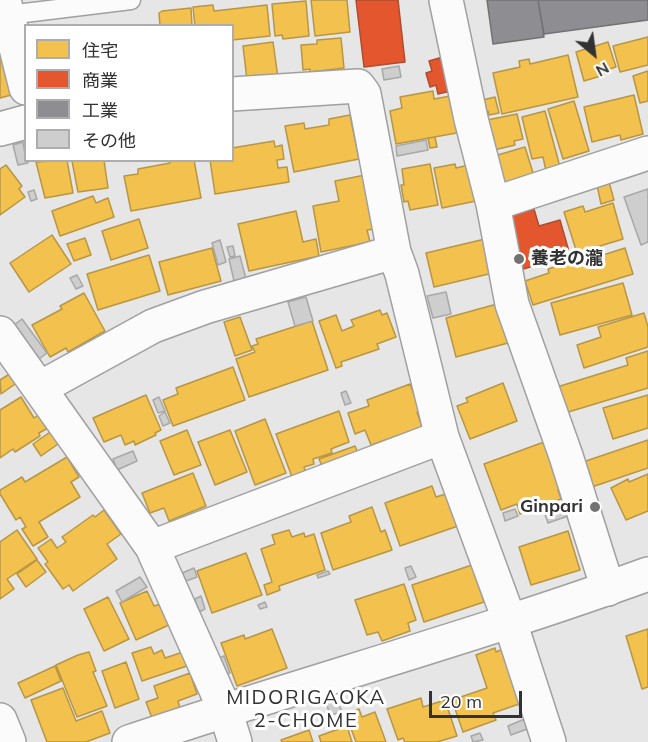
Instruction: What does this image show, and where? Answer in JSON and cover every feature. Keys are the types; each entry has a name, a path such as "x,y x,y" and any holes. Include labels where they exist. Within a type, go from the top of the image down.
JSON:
{"street":[{"path":"446,0 512,304 566,456 608,589"},
{"path":"6,8 24,80"},
{"path":"234,94 358,86 364,94 394,252 402,274 442,436 510,622 549,742"},
{"path":"0,129 24,123"},
{"path":"492,204 648,153"},
{"path":"40,388 153,326 205,307 394,252"},
{"path":"0,333 152,547 225,710 235,742"},
{"path":"152,547 442,436"},
{"path":"129,742 510,622 648,574"},
{"path":"0,720 9,742"}],"lane":[{"path":"6,8 131,0"}],"building: 住宅":[{"path":"311,0 347,0 350,32 315,36"},
{"path":"306,1 309,36 283,39 282,35 275,36 272,4"},
{"path":"213,5 214,11 267,5 270,36 234,40 234,24 195,24 193,7"},
{"path":"191,8 192,24 160,24 159,13"},
{"path":"648,37 648,65 620,72 613,46"},
{"path":"341,38 344,68 310,72 310,69 303,70 301,45 317,44 317,40"},
{"path":"0,40 15,94 0,98"},
{"path":"273,42 278,78 247,80 243,46"},
{"path":"608,42 616,67 603,71 604,75 584,81 576,52"},
{"path":"568,55 578,97 502,114 493,73 520,67 519,61 529,59 530,64"},
{"path":"648,71 648,101 640,103 633,76"},
{"path":"433,91 434,99 456,95 462,132 396,144 390,111 402,108 400,97"},
{"path":"634,95 643,134 621,140 620,135 592,142 584,107"},
{"path":"495,97 499,113 489,115 488,111 482,112 479,101"},
{"path":"574,101 589,151 563,159 548,109"},
{"path":"545,111 560,167 546,171 543,157 532,159 522,117"},
{"path":"517,114 523,139 514,141 515,145 494,150 487,120"},
{"path":"350,115 359,159 294,172 285,126 304,123 305,129 329,125 329,119"},
{"path":"435,137 437,147 430,148 428,138"},
{"path":"274,141 275,147 282,145 284,159 277,160 278,168 287,167 289,182 215,194 210,162 234,162 234,148"},
{"path":"525,147 534,176 501,187 491,157"},
{"path":"36,162 67,162 73,193 45,198"},
{"path":"72,162 104,162 108,188 78,192"},
{"path":"194,162 201,198 131,211 124,176 138,174 138,169 170,163"},
{"path":"430,164 438,205 410,210 408,201 404,202 401,185 404,185 402,169"},
{"path":"455,164 456,168 469,165 476,201 442,208 434,168"},
{"path":"6,165 22,186 19,189 25,197 0,215 0,169"},
{"path":"365,175 375,229 367,230 370,242 321,252 313,206 339,201 335,181"},
{"path":"609,182 614,200 601,204 597,185"},
{"path":"93,196 96,203 108,198 114,217 60,236 52,211"},
{"path":"613,203 623,239 577,253 564,212 583,206 585,212"},
{"path":"296,211 303,242 316,239 319,256 249,271 238,224"},
{"path":"139,219 148,248 111,260 102,231"},
{"path":"52,235 71,264 29,292 10,263"},
{"path":"85,238 91,255 74,261 67,244"},
{"path":"485,239 493,273 434,287 426,253"},
{"path":"212,248 221,281 168,295 159,262"},
{"path":"625,248 633,274 533,305 525,281 549,273 548,269 599,253 600,256"},
{"path":"149,255 160,291 98,310 87,274"},
{"path":"623,283 632,315 560,335 551,303"},
{"path":"84,293 105,331 68,352 66,348 50,357 32,325 62,309 60,306"},
{"path":"497,304 508,343 456,357 446,318"},
{"path":"380,310 382,315 387,313 396,337 377,344 379,349 341,362 342,366 336,368 319,321 336,315 342,331 354,326 351,320"},
{"path":"644,313 648,327 648,347 584,368 577,345 601,337 598,327"},
{"path":"240,317 252,350 235,356 224,322"},
{"path":"312,321 328,370 249,397 236,359 255,352 252,346 258,344 256,339"},
{"path":"648,351 648,388 565,413 557,387 628,365 626,358"},
{"path":"233,367 245,400 173,426 163,400 178,394 176,388"},
{"path":"11,373 18,382 1,394 0,380"},
{"path":"503,383 517,421 470,439 457,406 468,402 466,398"},
{"path":"410,384 420,410 417,412 422,427 371,445 365,430 355,434 348,413 369,406 367,400"},
{"path":"146,395 161,430 155,433 156,435 135,445 134,441 125,445 121,435 104,442 93,418"},
{"path":"648,395 648,428 613,439 603,408"},
{"path":"21,397 34,418 40,414 48,428 15,452 13,449 0,458 0,410"},
{"path":"339,411 349,442 331,449 332,453 313,459 314,464 304,467 306,473 292,477 276,434"},
{"path":"265,419 286,473 255,485 235,431"},
{"path":"53,430 61,442 41,456 33,444"},
{"path":"187,430 201,465 174,475 160,441"},
{"path":"230,430 247,472 215,485 198,442"},
{"path":"648,440 648,468 589,488 580,463"},
{"path":"544,442 561,489 558,490 561,499 520,514 517,504 501,510 484,464"},
{"path":"355,446 358,453 322,466 319,459"},
{"path":"67,457 79,477 71,482 80,497 39,522 48,537 33,546 22,529 26,527 20,517 16,520 0,494 0,490 22,477 25,482"},
{"path":"193,473 206,506 169,521 164,508 150,513 142,493"},
{"path":"648,474 648,511 626,520 611,488 628,479 629,482"},
{"path":"432,486 436,497 449,493 461,525 400,546 385,503"},
{"path":"372,507 381,532 385,530 392,550 333,570 321,533 351,522 349,516"},
{"path":"104,510 121,534 107,544 117,559 73,591 69,585 63,589 45,564 48,562 38,548 51,539 57,548 66,542 62,537"},
{"path":"17,530 37,559 7,579 14,589 0,599 0,542"},
{"path":"289,530 292,537 304,533 305,537 314,534 325,570 279,586 280,590 267,595 264,585 272,582 261,549 275,544 272,535"},
{"path":"568,531 580,570 531,585 519,547"},
{"path":"246,553 262,595 212,613 197,571"},
{"path":"37,560 46,572 26,587 17,574"},
{"path":"472,565 484,602 424,622 412,585"},
{"path":"404,584 416,620 408,623 410,631 382,641 378,632 367,635 355,600"},
{"path":"147,591 154,606 160,604 169,625 136,640 120,603"},
{"path":"108,597 129,639 104,651 84,609"},
{"path":"272,629 287,668 237,686 221,643 244,635 245,639"},
{"path":"648,629 648,687 642,689 626,636"},
{"path":"151,647 154,654 162,650 165,658 183,652 187,666 142,681 132,653"},
{"path":"495,648 496,652 503,649 522,703 493,713 496,720 463,732 452,700 487,688 476,655"},
{"path":"89,652 96,671 93,672 107,706 77,717 56,665"},
{"path":"126,662 139,699 115,708 102,671"},
{"path":"55,666 61,681 25,698 18,683"},
{"path":"190,673 197,694 178,701 180,708 152,718 146,702 158,698 154,686"},
{"path":"63,688 76,721 102,711 110,733 86,742 47,742 31,700"},
{"path":"421,698 423,707 445,700 457,736 437,742 405,742 403,738 398,740 387,709"},
{"path":"359,709 362,717 375,712 386,742 356,742 346,715"},
{"path":"347,726 352,742 321,742 319,736"},
{"path":"309,730 313,742 282,742 281,740"}],"building: 商業":[{"path":"356,0 398,0 405,62 364,67"},
{"path":"446,56 455,90 438,94 436,85 430,87 426,73 432,71 429,61"},
{"path":"534,209 539,226 560,220 570,255 520,270 505,217"}],"building: 工業":[{"path":"487,0 538,0 544,37 493,44"},
{"path":"538,0 648,0 648,20 544,34"}],"building: その他":[{"path":"399,66 401,77 384,80 382,69"},
{"path":"426,140 428,150 397,156 396,146"},
{"path":"23,142 24,162 28,163 18,165 13,145"},
{"path":"648,189 648,242 641,245 624,197"},
{"path":"34,190 37,199 31,201 28,192"},
{"path":"220,240 226,262 218,265 212,243"},
{"path":"233,246 235,256 230,257 227,247"},
{"path":"240,256 246,279 234,281 229,259"},
{"path":"77,275 83,286 76,289 70,278"},
{"path":"446,292 451,314 433,318 427,296"},
{"path":"306,297 313,321 295,326 288,302"},
{"path":"22,319 47,353 39,359 14,325"},
{"path":"346,391 351,403 345,405 341,393"},
{"path":"159,397 165,411 158,413 153,400"},
{"path":"165,412 170,423 163,426 159,416"},
{"path":"133,451 137,461 117,470 113,459"},
{"path":"566,501 571,515 548,523 543,509"},
{"path":"515,509 518,516 505,521 503,513"},
{"path":"411,566 416,577 409,580 405,568"},
{"path":"194,568 197,577 186,581 182,573"},
{"path":"328,571 330,574 318,578 317,575"},
{"path":"140,577 147,587 122,602 116,591"},
{"path":"201,596 205,609 199,612 195,599"},
{"path":"265,602 267,607 260,609 258,605"},
{"path":"224,656 230,673 224,675 217,659"},
{"path":"335,695 342,712 330,715 325,699"},
{"path":"527,718 530,728 511,735 508,726"},
{"path":"480,733 483,740 473,742 471,736"}],"place":[{"name":"養老の瀧","path":"519,259"},
{"name":"Ginpari","path":"595,507"}],"district":[{"name":"MIDORIGAOKA 2-CHOME","path":"306,710"}]}
